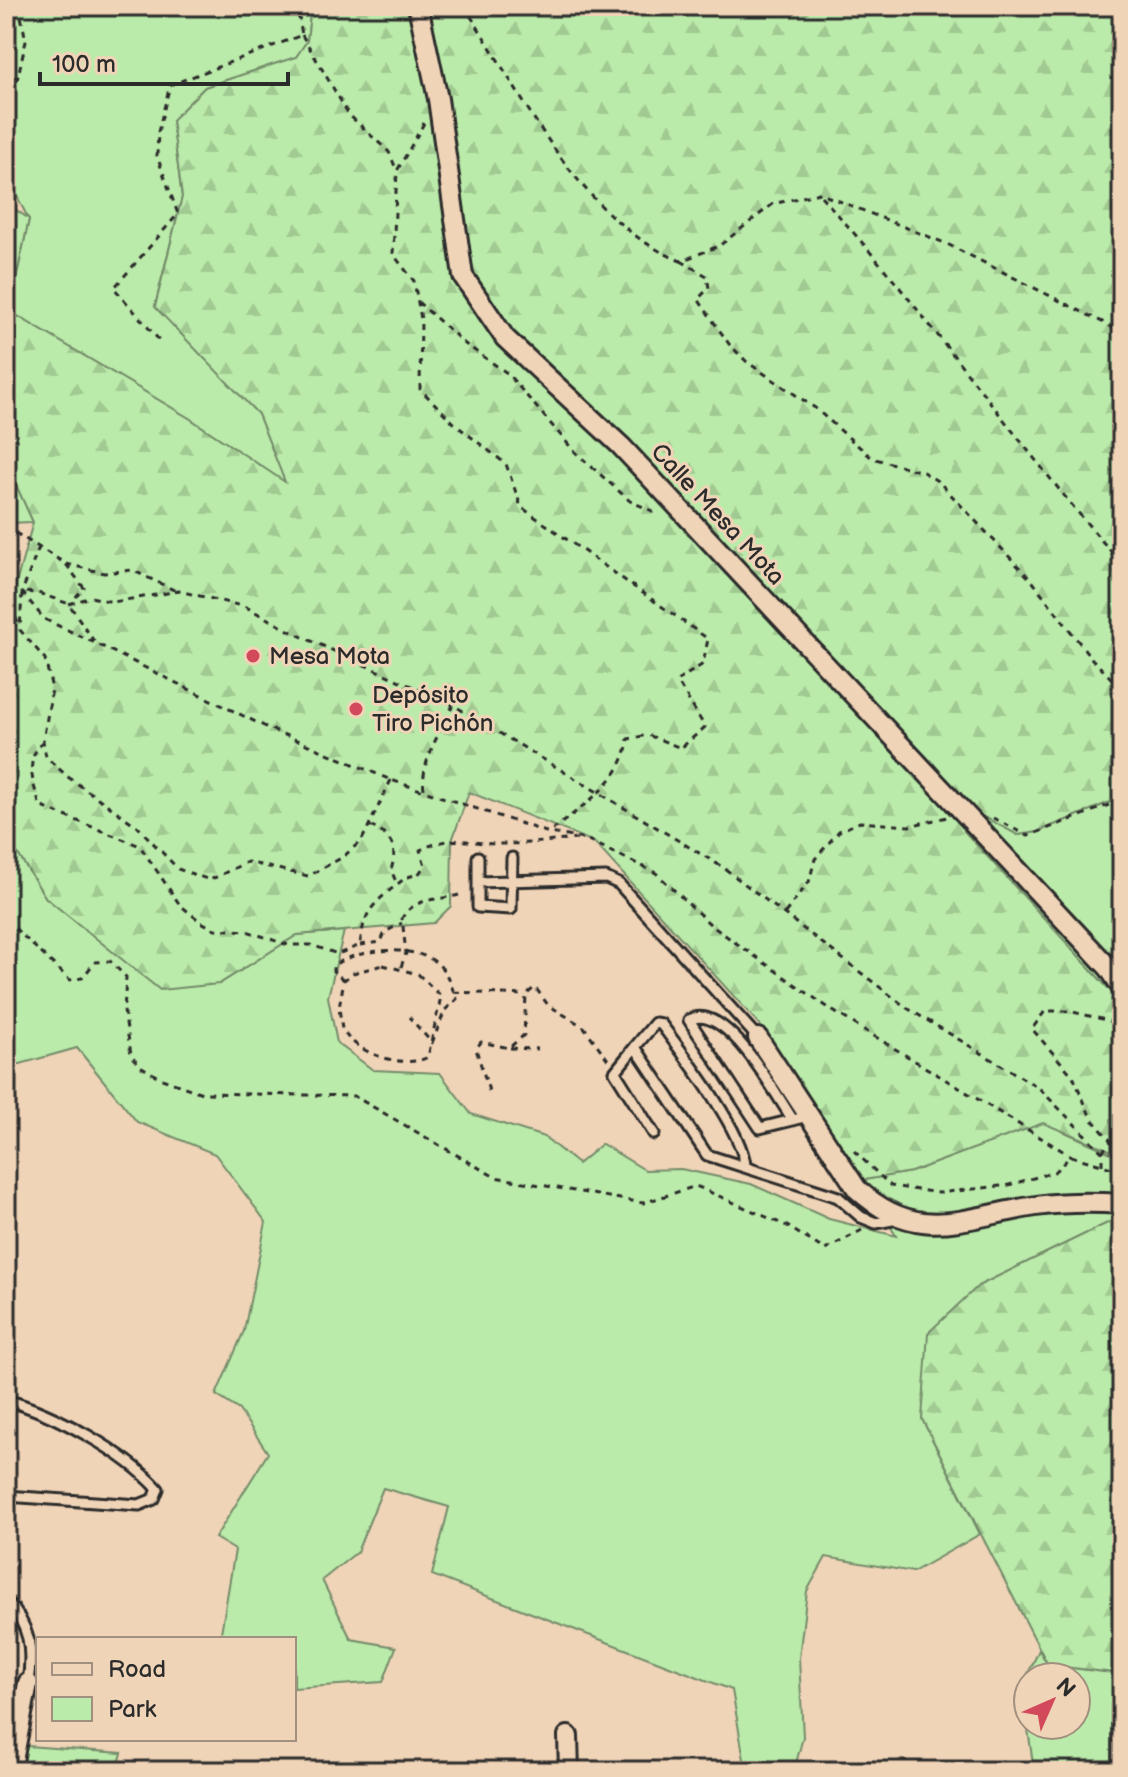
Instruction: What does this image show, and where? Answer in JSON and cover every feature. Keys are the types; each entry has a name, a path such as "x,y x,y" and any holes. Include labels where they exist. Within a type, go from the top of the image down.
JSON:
{"street":[{"name":"Calle Mesa Mota","path":"418,6 438,99 463,276 505,338 621,446 1109,968 1122,988"},
{"path":"758,1038 801,1118 857,1189 876,1207 898,1219 925,1224 1076,1201 1122,1204"},
{"path":"11,1771 28,1683"},
{"path":"568,1736 569,1771"}],"lane":[{"path":"478,857 478,907 511,909 512,858"},
{"path":"478,882 606,878 619,884 758,1038"},
{"path":"696,1016 712,1019 730,1029 801,1118 760,1128 689,1020 696,1016"},
{"path":"654,1134 615,1072 655,1023 661,1024 743,1149 745,1165"},
{"path":"635,1047 707,1155 838,1197 861,1217 876,1223 898,1219"},
{"path":"6,1400 63,1423 142,1471 158,1489 154,1499 139,1505 6,1496"},
{"path":"6,1600 28,1628 31,1656 28,1683"}],"path":[{"path":"6,201 15,89 26,41 19,6"},
{"path":"297,6 302,35 349,115 389,152 397,171 393,254 414,281 418,302 420,389 457,426 506,464 521,507 708,639 703,664 677,681 705,727 681,748 648,735 628,739 626,760 599,792 549,833"},
{"path":"464,6 571,176 652,249 707,276 709,288 698,299 729,344 747,362 815,408 872,458 923,472 939,482 1033,582 1092,659 1122,689"},
{"path":"159,340 114,288 178,214 157,156 158,132 170,85 302,35"},
{"path":"397,171 438,99"},
{"path":"681,261 719,246 773,204 819,193 947,244 1122,332"},
{"path":"819,193 878,258 1070,505 1122,564"},
{"path":"418,302 465,344 507,373 575,452 630,501 665,517 686,515"},
{"path":"6,539 14,532 66,564 104,573 132,570 176,591 246,607 292,632 453,705 724,868 907,1008 1039,1088 1102,1152"},
{"path":"20,630 22,592 39,547"},
{"path":"66,564 84,588 69,604"},
{"path":"69,604 91,597 113,602 176,591"},
{"path":"22,592 38,593 69,604 95,643"},
{"path":"22,592 44,619 266,727 391,780 549,833 586,839 656,873 712,926 833,1011 1071,1156 1122,1171"},
{"path":"6,595 20,630 45,659 49,674 52,689 43,741 46,757 68,777 137,826 178,869 193,877 210,880 247,862 308,876 343,857 362,840 391,780"},
{"path":"424,789 422,779 453,705"},
{"path":"43,741 35,749 30,774 40,806 140,846 180,905 201,922 215,929 247,931 288,945 311,945 338,954 360,945 381,942"},
{"path":"785,913 809,882 815,859 839,831 860,822 909,826 963,813 984,815 1014,826 1028,836 1122,800"},
{"path":"370,826 383,832 393,843 396,855 391,870 397,885"},
{"path":"360,945 362,925 373,902 406,876 418,875 425,865 420,850 439,841 457,838 497,844 586,839"},
{"path":"401,968 406,953 402,923 409,907 423,900 459,895"},
{"path":"6,920 70,980 82,978 95,962 110,961 126,977 124,1011 131,1054 140,1066 162,1079 202,1093 354,1096 495,1177 643,1203 696,1186 787,1226 825,1250 876,1223"},
{"path":"382,953 381,942 385,932 402,923"},
{"path":"344,980 333,971 339,962 364,954 406,953 428,957 450,979 457,999 445,1010 432,1043"},
{"path":"338,954 339,962"},
{"path":"367,968 401,968 429,982 441,996 428,1057 404,1062 368,1052 358,1045 342,1029 339,1008 344,980 367,968"},
{"path":"453,992 526,995 535,987 548,1005 584,1027 615,1072"},
{"path":"509,1048 524,1035 526,995"},
{"path":"1102,1167 1102,1152 1111,1141 1091,1118 1073,1076 1032,1029 1045,1011 1069,1011 1122,1024"},
{"path":"409,1017 432,1043"},
{"path":"489,1091 476,1049 481,1042 509,1048 538,1049"},
{"path":"853,1150 891,1186 939,1193 1009,1185 1054,1172 1071,1156"}],"green space":[{"path":"6,6 311,6 307,41 296,57 205,87 172,120 182,197 155,306 258,414 286,483 189,418 9,311 29,220 6,175"},
{"path":"311,6 1122,6 1122,797 1037,832 1018,835 982,816 964,831 1118,999 1122,1034 1122,1155 1043,1123 911,1172 864,1180 760,1025 594,842 469,792 452,841 451,906 434,923 297,935 219,984 160,990 46,898 6,835 6,620 33,522 6,463 6,203 29,219 9,311 189,418 285,482 258,414 155,307 182,197 172,120 205,87 296,57 307,41"},
{"path":"6,463 33,522 6,523"},
{"path":"1122,797 1122,1034 1118,999 963,831 984,815 1018,835 1037,832"},
{"path":"6,835 46,898 219,984 297,935 344,931 328,997 337,1043 373,1070 440,1073 471,1114 544,1137 578,1164 602,1144 645,1170 681,1169 751,1184 829,1219 896,1236 864,1180 911,1172 1043,1122 1122,1158 1122,1216 978,1286 922,1419 980,1534 913,1572 826,1557 807,1591 799,1658 803,1737 794,1771 746,1771 732,1690 432,1575 449,1507 383,1488 357,1552 322,1580 351,1639 396,1647 383,1682 296,1688 296,1637 220,1637 235,1550 215,1538 268,1453 239,1410 216,1395 244,1331 266,1222 215,1154 137,1122 77,1048 6,1068"},
{"path":"1122,1216 1122,1674 1092,1670 1092,1661 1046,1661 922,1419 928,1333 978,1286"},
{"path":"1039,1650 1046,1661 1034,1661"},
{"path":"1092,1670 1122,1674 1122,1692 1111,1704 1111,1771 1034,1771 1030,1741 1092,1741"},
{"path":"27,1746 122,1753 117,1771 22,1771"}],"place":[{"name":"Mesa Mota","path":"253,656"},
{"name":"Depósito Tiro Pichón","path":"356,709"}]}
